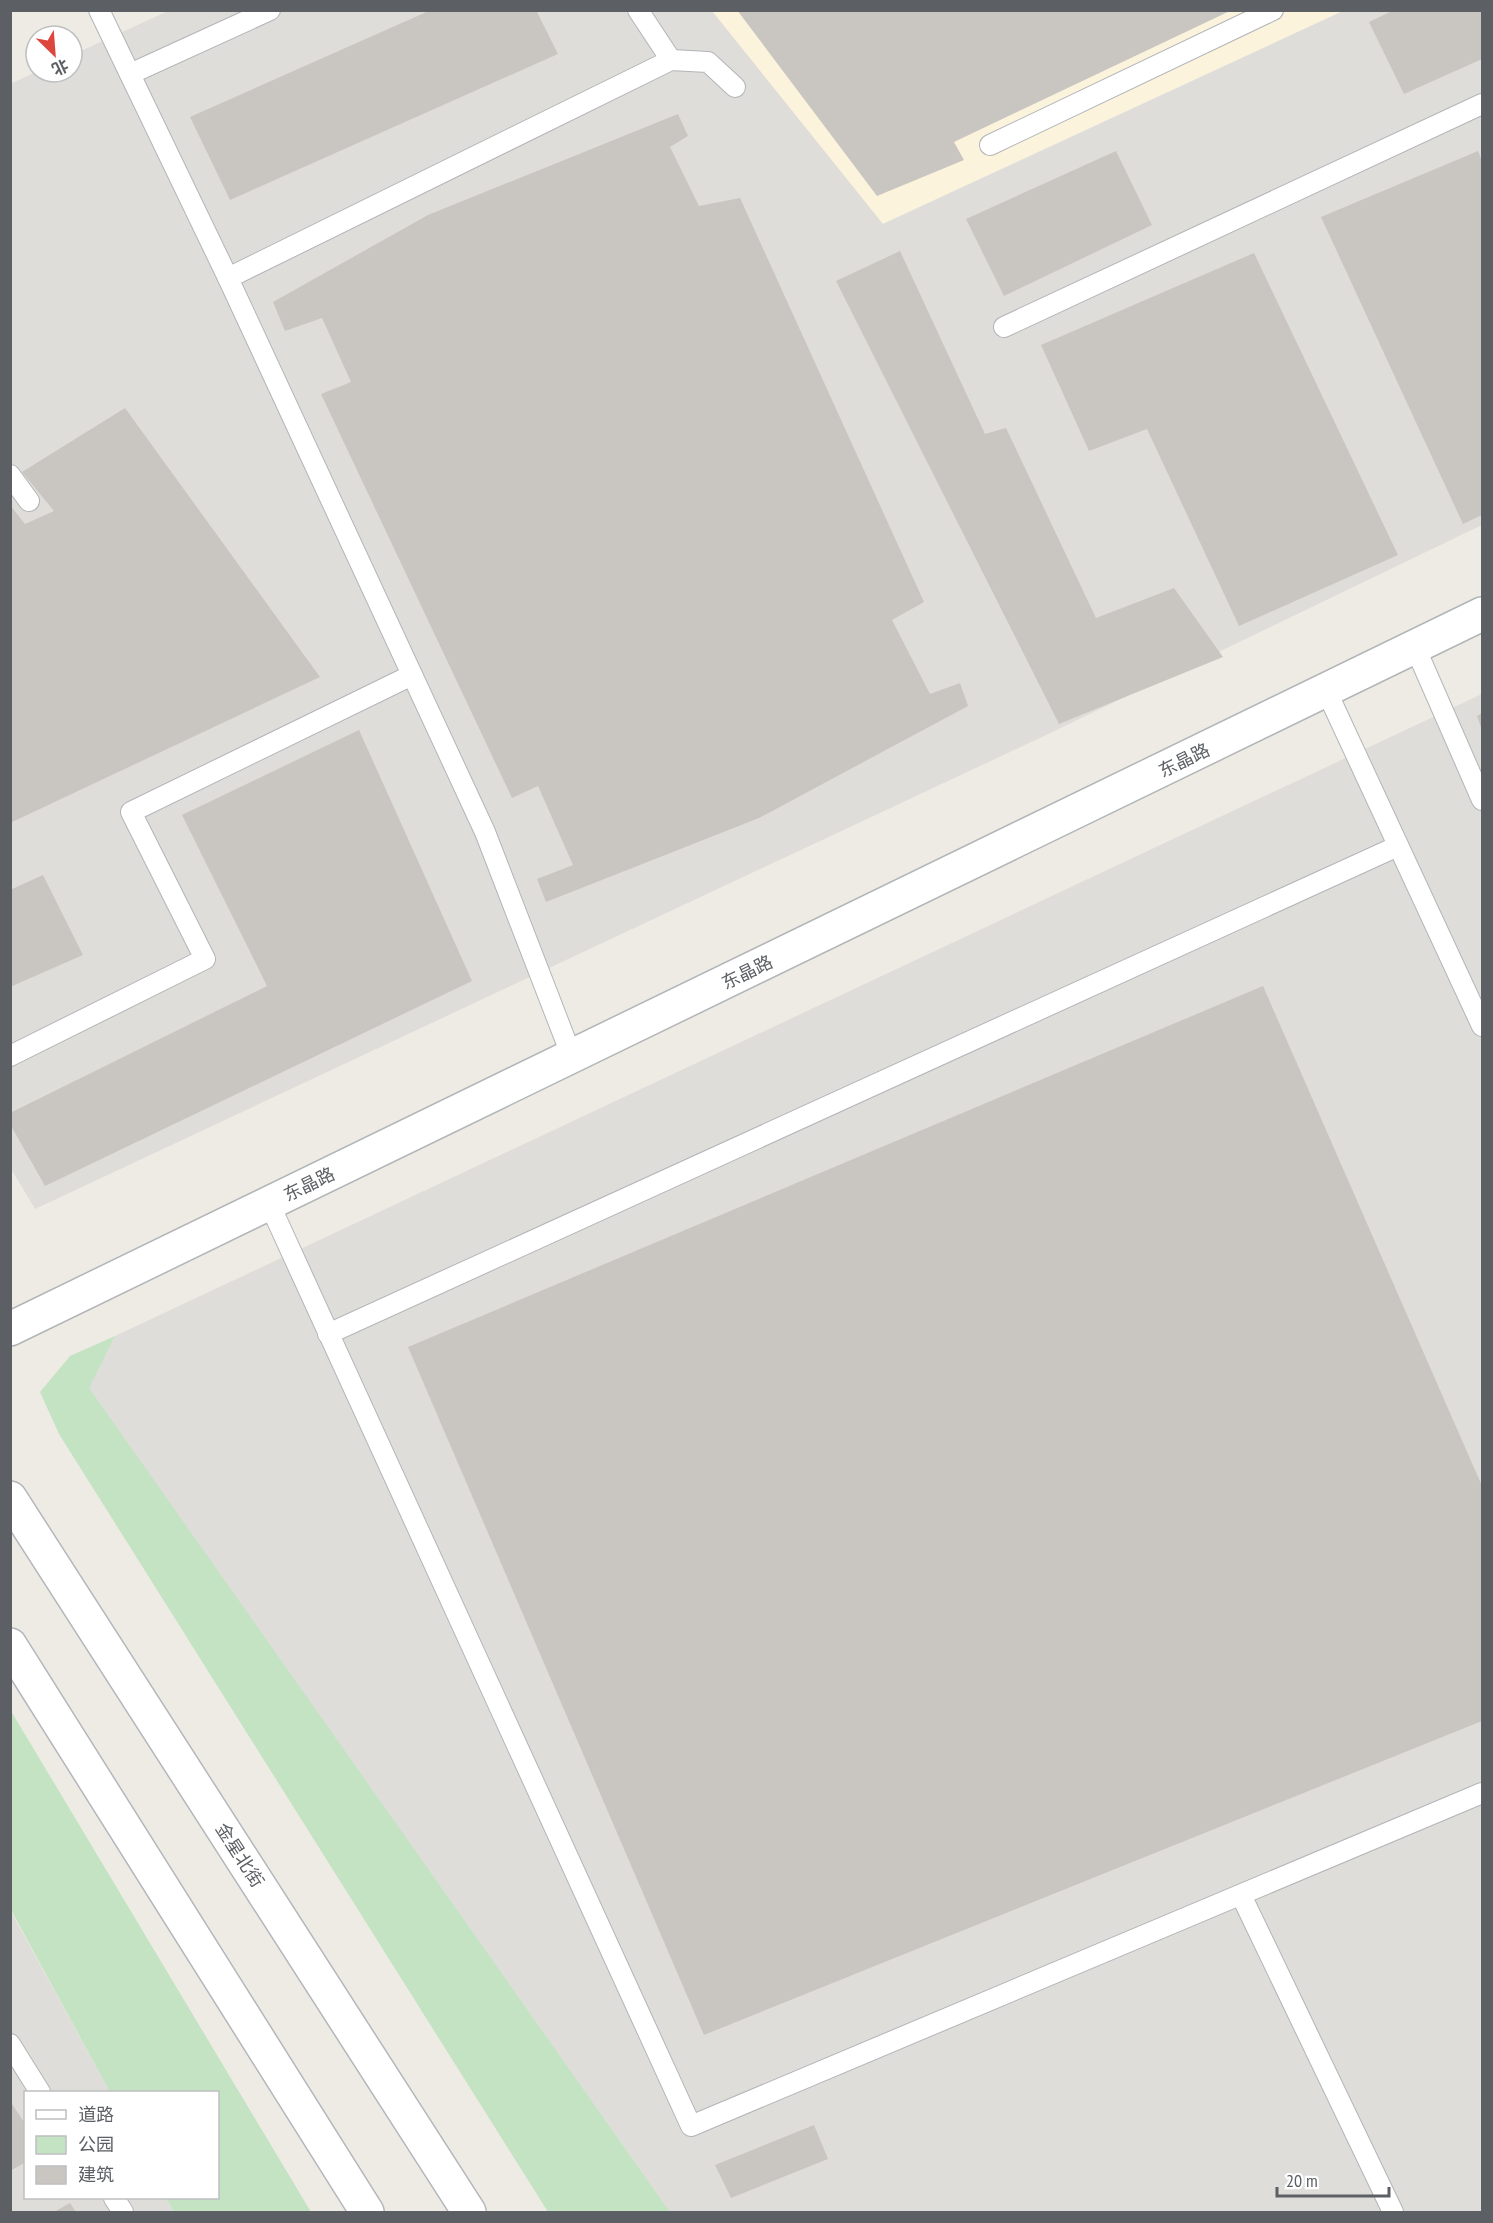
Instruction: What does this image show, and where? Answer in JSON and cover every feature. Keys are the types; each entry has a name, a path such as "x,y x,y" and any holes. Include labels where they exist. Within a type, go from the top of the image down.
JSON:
{"street":[{"name":"东晶路","path":"10,1329 1482,614"},
{"name":"金星北街","path":"10,1498 469,2212"},
{"path":"10,1645 367,2212"}],"lane":[{"path":"99,10 228,278 485,832 572,1057"},
{"path":"130,74 270,10"},
{"path":"638,10 671,60"},
{"path":"990,145 1273,10"},
{"path":"228,278 671,60 708,62 735,87"},
{"path":"1004,327 1482,104"},
{"path":"10,475 28,501"},
{"path":"1415,647 1477,778 1482,800"},
{"path":"10,1056 205,959 131,812 412,675"},
{"path":"1326,690 1482,1026"},
{"path":"328,1334 1398,846"},
{"path":"269,1203 691,2126 1482,1793"},
{"path":"1240,1895 1393,2212"},
{"path":"10,2044 39,2091"},
{"path":"115,2199 123,2212"}],"shaded area":[{"path":"168,11 712,11 883,224 1343,11 1482,11 1482,525 1042,737 35,1209 10,1167 10,84 24,78 24,84 84,84 84,50"},
{"path":"712,11 1343,11 882,224"},
{"path":"1482,694 1482,2212 670,2212 88,1388 115,1336"},
{"path":"10,1910 109,2091 24,2091 24,2199 167,2199 174,2212 11,2212"}],"green space":[{"path":"115,1336 89,1388 670,2212 548,2212 59,1434 40,1392 70,1356"},
{"path":"11,1711 311,2212 174,2212 167,2199 219,2199 219,2091 109,2091 11,1910"}],"building":[{"path":"431,10 536,10 558,54 230,200 190,117"},
{"path":"737,10 1232,10 954,142 964,160 877,196"},
{"path":"1394,10 1482,10 1482,59 1404,94 1369,22"},
{"path":"678,114 688,136 670,147 699,206 740,198 924,602 892,620 930,694 960,683 968,706 759,818 546,902 537,879 573,865 538,786 512,798 321,394 351,382 322,318 285,331 273,302 428,215"},
{"path":"1116,151 1152,225 1004,296 966,219"},
{"path":"1478,151 1482,161 1482,515 1463,524 1321,217"},
{"path":"900,251 985,434 1006,428 1096,618 1174,588 1223,657 1059,724 836,281"},
{"path":"1254,253 1398,555 1239,626 1147,429 1089,451 1041,345"},
{"path":"125,408 320,677 10,823 10,505 25,524 54,511 22,472"},
{"path":"1482,713 1482,730 1477,716"},
{"path":"359,730 472,981 45,1186 10,1124 10,1113 267,986 182,815"},
{"path":"43,875 83,955 10,987 10,890"},
{"path":"1263,986 1482,1486 1482,1721 704,2035 408,1347"},
{"path":"10,2101 24,2122 24,2163 10,2171"},
{"path":"814,2125 828,2159 731,2198 715,2165"},
{"path":"70,2203 76,2212 54,2212"}]}
